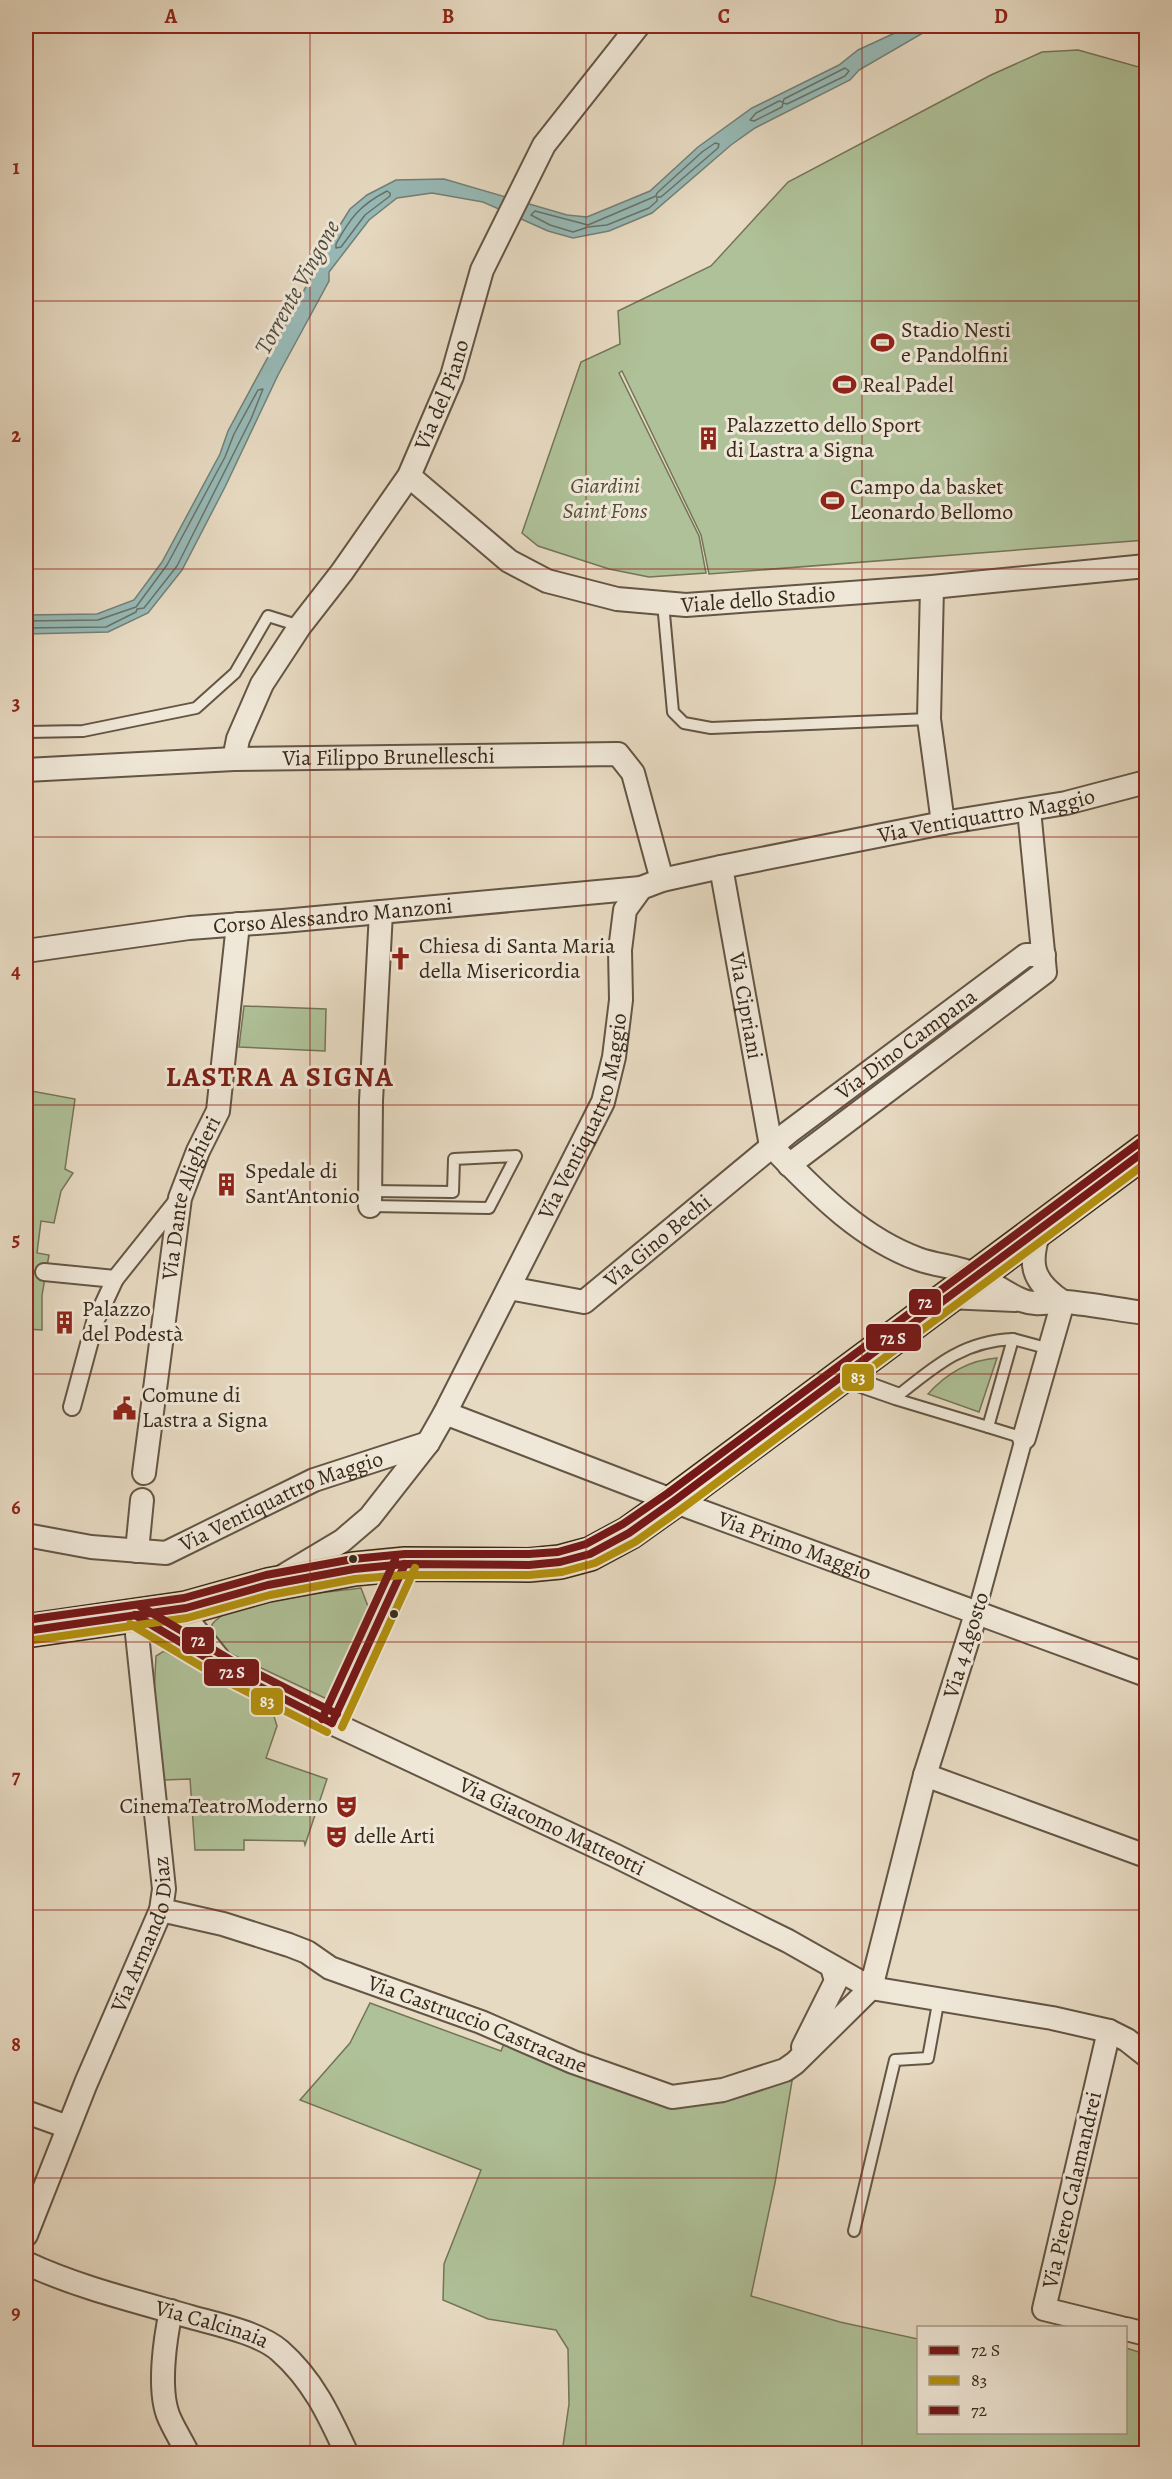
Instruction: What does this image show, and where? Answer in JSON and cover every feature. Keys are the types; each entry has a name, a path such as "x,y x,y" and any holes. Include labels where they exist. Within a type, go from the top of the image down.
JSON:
{"main road":[{"path":"26,1630 186,1608 268,1585 354,1569 405,1564 529,1565 560,1562 590,1554 629,1533 674,1501 1146,1150"}],"street":[{"name":"Via del Piano","path":"234,759 238,739 262,684 300,626 342,572 409,476 452,376 482,270 535,162 550,137 638,26"},
{"name":"Viale dello Stadio","path":"409,476 509,561 547,581 617,599 686,605 932,587 1146,566"},
{"path":"932,587 929,719 943,823"},
{"name":"Via Filippo Brunelleschi","path":"26,770 234,759 618,754 633,773 652,884"},
{"name":"Via Ventiquattro Maggio","path":"137,1551 166,1553 314,1480 428,1443 603,1102 614,1057 621,1000 620,950 625,910 652,884 721,867 943,823 1029,810 1146,782"},
{"path":"1029,810 1045,964"},
{"name":"Via Cipriani","path":"721,867 771,1146"},
{"name":"Corso Alessandro Manzoni","path":"26,951 189,928 381,912 652,884"},
{"path":"370,1199 371,1101 381,912"},
{"name":"Via Dante Alighieri","path":"144,1473 180,1198 198,1151 218,1111 238,924"},
{"name":"Via Dino Campana","path":"771,1146 1026,955 1045,964 789,1165"},
{"path":"771,1146 843,1214 866,1233 887,1246 920,1260 977,1275 1023,1301"},
{"name":"Via Gino Bechi","path":"509,1288 584,1302 771,1146"},
{"path":"72,1407 95,1322 115,1279 180,1198"},
{"path":"1040,1229 1033,1249 1035,1272 1037,1278 1050,1292 1063,1302"},
{"path":"44,1272 115,1279"},
{"path":"947,1297 1023,1301 1035,1304 1063,1302 1146,1313"},
{"name":"Via 4 Agosto","path":"872,1988 925,1775 976,1614 1063,1302"},
{"name":"Via Primo Maggio","path":"445,1413 976,1614 1146,1675"},
{"path":"268,1585 342,1541 370,1517 428,1443"},
{"path":"26,1535 91,1547 137,1551 142,1500"},
{"path":"332,1723 405,1564"},
{"name":"Via Giacomo Matteotti","path":"186,1608 201,1638 229,1671"},
{"name":"Via Giacomo Matteotti","path":"135,1615 229,1671 332,1723 614,1855 788,1941 872,1988 1052,2018 1109,2031 1127,2040 1146,2055"},
{"name":"Via Armando Diaz","path":"26,2235 68,2127 161,1910 164,1889 135,1615"},
{"path":"925,1775 1146,1856"},
{"name":"Via Castruccio Castracane","path":"161,1910 223,1924 289,1945 307,1952 330,1968 481,2022 573,2062 672,2097 723,2090 785,2070 872,1988"},
{"path":"795,2063 836,1981 832,1967"},
{"name":"Via Piero Calamandrei","path":"1109,2031 1044,2309 1113,2326"},
{"path":"26,2112 68,2127"},
{"name":"Via Calcinaia","path":"26,2263 53,2276 227,2327 279,2349 303,2375 325,2405 347,2454"},
{"path":"171,2311 165,2341 163,2375 167,2414 188,2454"},
{"path":"1127,2329 1146,2334"}],"lane":[{"path":"663,603 673,712 684,723 711,728 929,719"},
{"path":"26,732 83,731 196,708 235,674 268,616 300,626"},
{"path":"516,1156 489,1208 370,1199 453,1191 454,1159 516,1156"},
{"path":"988,1427 1013,1339"},
{"path":"841,1376 900,1394 926,1371 948,1357 993,1340 1013,1339 1050,1350"},
{"path":"841,1376 896,1400 1024,1438"},
{"path":"854,2231 895,2060 928,2058 939,1998"}],"green space":[{"name":"Stadio Nesti e Pandolfini","path":"1078,50 1146,69 1146,540 709,574 701,535 622,371 619,373 699,536 706,573 649,577 609,569 538,546 522,533 581,362 620,344 618,311 711,266 788,182 991,75 1042,52"},
{"path":"244,1006 326,1009 325,1051 239,1047"},
{"path":"26,1090 75,1099 65,1169 73,1173 61,1191 54,1223 41,1221 37,1253 49,1255 42,1295 42,1330 26,1329"},
{"path":"997,1358 979,1412 928,1394 942,1380 959,1369 987,1359"},
{"path":"361,1588 369,1609 329,1700 208,1643 213,1623 243,1606 284,1597"},
{"path":"164,1651 271,1707 277,1726 266,1758 327,1779 305,1845 304,1841 244,1840 244,1850 195,1850 190,1779 164,1780 153,1715 156,1656"},
{"path":"370,2003 501,2051 508,2034 672,2097 795,2063 775,2183 751,2296 840,2322 917,2339 917,2434 1127,2434 1127,2348 1139,2352 1146,2376 1146,2453 562,2453 569,2404 568,2349 556,2330 488,2319 443,2300 444,2264 481,2170 300,2100 350,2043"}],"water":[{"path":"910,26 935,26 859,70 850,80 755,128 731,145 652,213 609,231 573,238 548,231 483,202 432,193 397,198 369,220 329,272 329,281 278,375 225,487 182,570 148,613 108,632 26,634 26,615 97,614 134,600 162,562 220,454 228,431 335,233 350,209 367,195 396,180 444,179 567,215 587,217 650,191 698,147 752,108 839,65 858,50"}],"transit line":[{"name":"72","path":"26,1620 184,1598 266,1575 353,1559 405,1554 529,1554 558,1552 586,1544 623,1524 668,1493 1140,1142"},
{"path":"26,1631 186,1608 268,1585 354,1569 405,1564 529,1565 560,1562 590,1554 629,1533 674,1501 1146,1150"},
{"name":"83","path":"27,1641 187,1618 270,1595 355,1579 405,1575 529,1575 562,1572 595,1563 635,1542 680,1510 1146,1163"},
{"name":"72","path":"322,1719 395,1560"},
{"path":"332,1723 405,1564"},
{"name":"83","path":"342,1727 415,1568"},
{"name":"72","path":"140,1606 234,1662 337,1714"},
{"path":"135,1615 229,1671 332,1723"},
{"name":"83","path":"130,1624 224,1680 327,1732"}],"place":[{"name":"Stadio Nesti e Pandolfini","path":"883,343"},
{"name":"Real Padel","path":"844,385"},
{"name":"Palazzetto dello Sport di Lastra a Signa","path":"708,438"},
{"name":"Campo da basket Leonardo Bellomo","path":"832,500"},
{"name":"Chiesa di Santa Maria della Misericordia","path":"401,959"},
{"name":"Spedale di Sant'Antonio","path":"227,1184"},
{"name":"Palazzo del Podestà","path":"64,1322"},
{"name":"Comune di Lastra a Signa","path":"124,1408"},
{"name":"CinemaTeatroModerno","path":"346,1806"},
{"name":"delle Arti","path":"336,1836"}],"district":[{"name":"LASTRA A SIGNA","path":"280,1077"}],"water label":[{"name":"Torrente Vingone","path":"297,287"}],"park label":[{"name":"Giardini Saint Fons","path":"605,498"}]}
